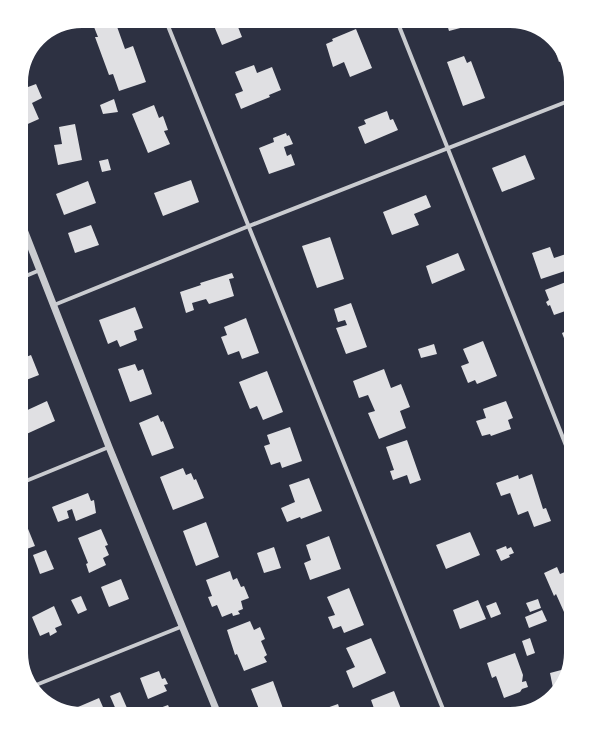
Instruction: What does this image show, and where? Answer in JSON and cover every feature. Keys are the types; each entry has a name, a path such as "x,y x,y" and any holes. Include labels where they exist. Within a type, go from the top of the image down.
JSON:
{"street":[{"path":"169,28 443,707"},
{"path":"400,28 564,440"},
{"path":"54,305 249,226 564,103"},
{"path":"28,240 109,447 215,707"},
{"path":"28,275 40,270"},
{"path":"28,480 109,447"},
{"path":"38,684 183,626"}],"building":[{"path":"94,28 118,28 125,49 133,46 146,82 119,91 113,74 109,75 95,37 98,37"},
{"path":"215,28 238,28 242,37 222,45"},
{"path":"448,28 460,28 449,31"},
{"path":"356,29 372,68 350,77 344,62 333,67 326,44 333,41 332,39"},
{"path":"464,56 467,63 471,61 485,98 463,106 447,62"},
{"path":"254,65 257,73 272,67 281,90 269,95 270,97 241,109 235,94 243,91 235,72"},
{"path":"36,84 42,98 32,103 39,119 28,124 28,87"},
{"path":"114,99 118,112 103,114 100,105"},
{"path":"154,105 159,118 163,116 168,130 164,131 170,144 148,153 132,114"},
{"path":"387,111 390,120 393,119 398,130 365,144 358,127 366,124 364,120"},
{"path":"75,124 82,160 58,165 54,145 62,144 59,127"},
{"path":"286,133 287,136 289,135 293,144 284,147 287,156 291,154 295,165 269,174 259,148 274,142 273,138"},
{"path":"525,155 535,179 502,192 492,168"},
{"path":"108,159 111,170 102,172 99,161"},
{"path":"191,180 199,202 163,216 154,193"},
{"path":"88,181 96,203 64,215 56,194"},
{"path":"426,195 431,207 414,214 419,225 392,235 383,212"},
{"path":"91,225 99,245 75,253 68,233"},
{"path":"330,237 344,279 317,288 302,246"},
{"path":"550,247 554,258 564,255 564,271 541,279 532,253"},
{"path":"458,253 465,270 432,284 426,266"},
{"path":"232,273 234,278 229,279 234,296 209,304 206,299 192,303 194,310 186,313 180,292 201,285 200,283"},
{"path":"564,283 564,311 554,315 550,305 548,306 546,302 549,300 545,290"},
{"path":"351,303 367,347 346,354 336,328 347,325 345,320 338,322 334,309"},
{"path":"135,307 143,328 134,331 137,340 120,347 117,340 108,344 99,320"},
{"path":"246,318 259,353 242,359 239,351 228,355 221,337 227,335 224,327"},
{"path":"483,341 497,376 477,384 475,380 468,383 461,366 469,363 463,349"},
{"path":"434,344 437,354 421,358 418,349"},
{"path":"31,355 39,375 28,379 28,356"},
{"path":"135,364 138,371 143,369 152,394 130,402 118,369"},
{"path":"384,369 391,388 401,384 410,407 400,411 406,428 379,439 368,413 375,411 368,395 359,398 353,381"},
{"path":"267,371 283,412 263,420 257,406 250,409 239,382"},
{"path":"47,401 55,421 28,433 28,410"},
{"path":"506,401 513,418 508,420 511,429 491,436 490,434 482,436 476,421 486,418 483,409"},
{"path":"158,415 161,422 163,421 174,448 152,456 139,423"},
{"path":"290,427 302,461 282,468 280,462 271,465 264,446 270,444 267,435"},
{"path":"407,440 421,480 410,484 407,475 393,480 390,471 394,470 386,447"},
{"path":"183,468 186,475 191,473 194,480 196,479 204,498 173,510 160,477"},
{"path":"532,474 543,509 546,508 551,521 534,527 528,511 518,515 510,493 501,496 496,483 518,475 519,479"},
{"path":"309,478 322,511 301,519 300,517 287,522 281,508 295,502 289,485"},
{"path":"88,493 91,501 94,500 96,513 76,521 72,509 67,511 69,518 58,522 52,507"},
{"path":"206,522 219,557 196,566 183,531"},
{"path":"28,529 35,546 28,548"},
{"path":"101,529 108,545 105,546 109,555 103,558 106,565 89,573 86,564 88,563 78,538"},
{"path":"470,532 480,555 446,569 436,545"},
{"path":"329,536 341,569 310,580 304,563 311,560 306,545"},
{"path":"506,546 507,549 511,547 514,553 509,555 510,557 501,561 496,550"},
{"path":"274,547 281,568 264,573 257,553"},
{"path":"46,550 54,569 40,574 33,555"},
{"path":"557,567 560,574 564,572 564,612 556,594 554,596 544,573"},
{"path":"230,571 233,580 237,578 241,587 244,586 249,598 241,601 243,609 238,611 240,614 233,616 232,613 222,617 217,605 212,607 208,597 212,596 206,580"},
{"path":"121,579 129,599 109,607 101,587"},
{"path":"349,588 364,625 344,633 341,626 333,629 328,617 335,615 327,597"},
{"path":"81,596 87,610 78,614 71,600"},
{"path":"538,599 541,608 530,612 526,603"},
{"path":"478,600 486,619 460,629 453,610"},
{"path":"496,602 501,614 491,618 486,606"},
{"path":"54,606 62,625 55,628 57,632 50,636 49,632 40,636 32,617"},
{"path":"542,610 547,621 529,628 525,617"},
{"path":"250,621 254,630 260,627 265,639 261,641 267,655 264,657 267,662 244,671 237,654 235,655 227,630"},
{"path":"371,638 386,673 353,688 346,671 355,667 346,648"},
{"path":"530,638 535,653 527,656 522,641"},
{"path":"515,653 523,675 522,682 526,681 528,687 522,689 520,692 504,698 496,676 492,678 487,663"},
{"path":"561,670 553,686 550,673"},
{"path":"159,671 162,679 165,678 168,684 164,685 167,691 148,699 140,678"},
{"path":"273,681 282,707 258,707 251,689"},
{"path":"394,691 400,707 374,707 371,700"},
{"path":"120,692 127,707 115,707 110,696"},
{"path":"99,698 103,707 82,707 78,707"},
{"path":"338,704 339,707 330,707"}]}
